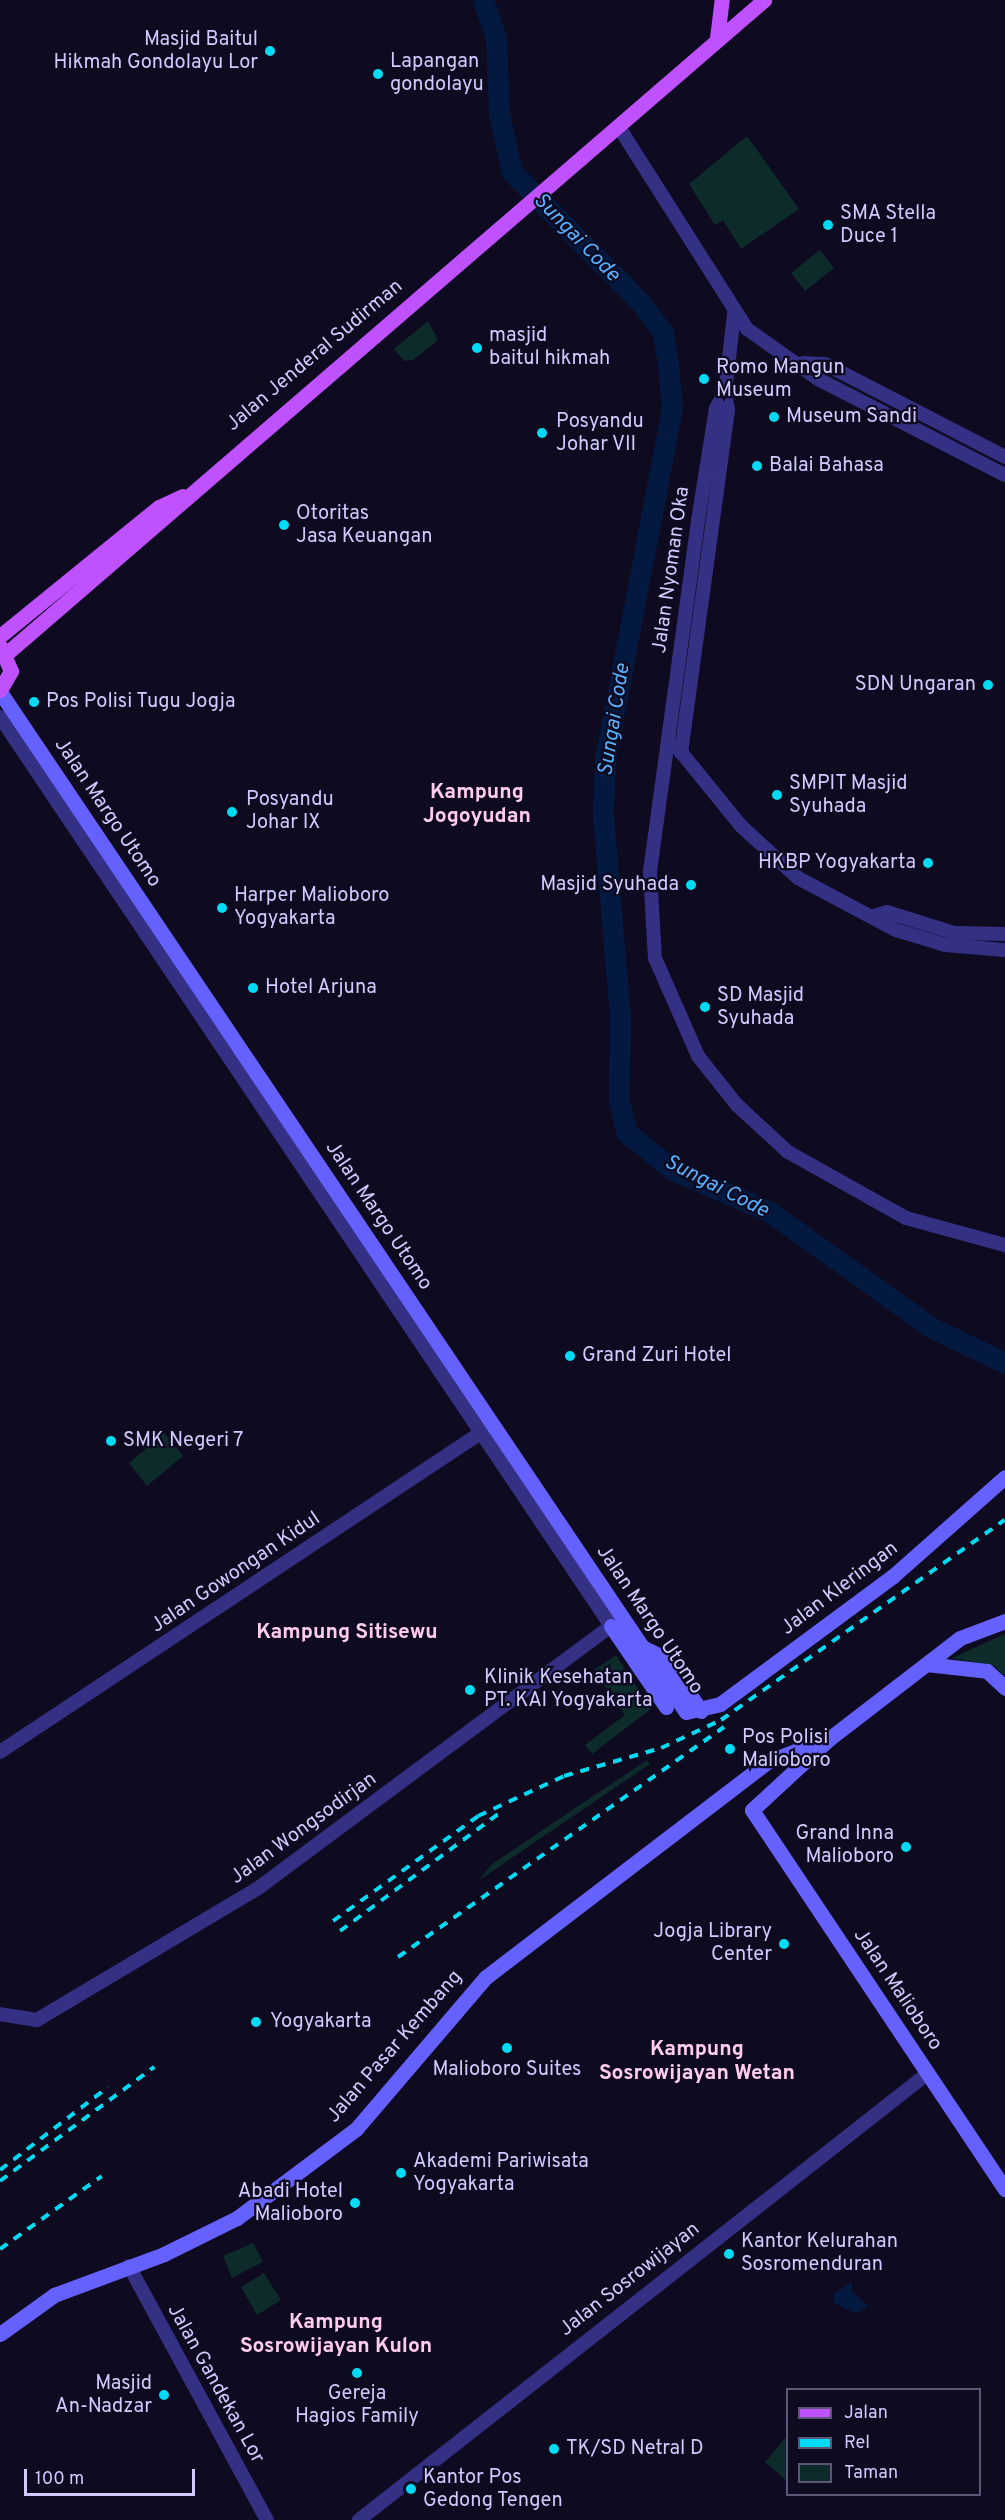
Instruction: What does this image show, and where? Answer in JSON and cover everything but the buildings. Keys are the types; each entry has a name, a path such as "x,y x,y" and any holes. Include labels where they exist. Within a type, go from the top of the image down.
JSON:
{"main road":[{"path":"722,0 736,27"},
{"path":"700,64 717,38 722,0"},
{"name":"Jalan Jenderal Sudirman","path":"595,148 622,132 700,64 764,0"},
{"name":"Jalan Jenderal Sudirman","path":"0,636 169,517 183,496 595,148 717,38 736,27 770,0"},
{"name":"Jalan Jenderal Sudirman","path":"4,650 102,565"},
{"path":"0,691 11,671 4,650"},
{"name":"Jalan Margo Utomo","path":"0,691 35,757 533,1498 594,1587 693,1712"},
{"name":"Jalan Kleringan","path":"693,1712 720,1704 894,1576 1005,1477"},
{"path":"830,1738 966,1634 1005,1621"},
{"name":"Jalan Margo Utomo","path":"611,1626 666,1707"},
{"path":"926,1664 987,1671 1005,1688"},
{"name":"Jalan Pasar Kembang","path":"0,2334 54,2295 230,2223 346,2137 478,1983 773,1758 830,1738"},
{"name":"Jalan Malioboro","path":"830,1738 815,1758 755,1805 753,1815 1005,2189"}],"street":[{"path":"622,132 734,314 755,336 803,363 818,379 1005,476"},
{"name":"Jalan Nyoman Oka","path":"734,314 725,393 716,408 704,523 684,668 671,730 681,753 780,864 877,915 883,925 931,942 1005,950"},
{"path":"803,363 825,364 1005,457"},
{"name":"Jalan Nyoman Oka","path":"681,753 684,668"},
{"name":"Jalan Margo Utomo","path":"0,717 35,757"},
{"path":"671,730 650,872 650,931 666,991 698,1056 737,1105 807,1167 906,1218 1005,1245"},
{"name":"Jalan Nyoman Oka","path":"877,915 887,912 954,933 1005,934"},
{"name":"Jalan Gowongan Kidul","path":"0,1752 487,1429"},
{"name":"Jalan Margo Utomo","path":"594,1587 611,1626"},
{"name":"Jalan Wongsodirjan","path":"0,2014 37,2020 260,1887 611,1626"},
{"name":"Jalan Margo Utomo","path":"666,1707 693,1712"},
{"name":"Jalan Sosrowijayan","path":"359,2520 927,2074"},
{"name":"Jalan Gandekan Lor","path":"129,2266 267,2520"}],"green space":[{"path":"747,136 799,209 741,249 723,220 715,225 689,184"},
{"path":"820,250 834,268 805,291 791,273"},
{"path":"428,321 438,340 413,360 404,361 394,349"},
{"path":"164,1433 183,1456 147,1486 129,1463"},
{"path":"1005,1634 1005,1676 994,1666 952,1658"},
{"path":"616,1655 651,1709 592,1754 585,1745 625,1715 594,1670"},
{"path":"647,1760 650,1764 478,1881 492,1864"},
{"path":"253,2243 263,2262 232,2278 223,2256"},
{"path":"264,2273 281,2300 257,2315 241,2287"},
{"path":"786,2437 786,2480 765,2462"}],"water":[{"path":"852,2281 852,2291 868,2306 857,2314 834,2303 834,2294"}],"waterway":[{"name":"Sungai Code","path":"483,0 496,37 499,114 512,172 640,302 663,333 668,364 672,408 605,759 603,814 620,1017 619,1101 626,1132 673,1170 770,1212 932,1328 1005,1363"}],"railway":[{"path":"333,1921 478,1816 564,1776 661,1748 721,1720 1005,1520"},
{"path":"398,1957 724,1727"},
{"path":"340,1931 498,1814"},
{"path":"0,2181 154,2067"},
{"path":"0,2170 108,2087"},
{"path":"0,2249 102,2176"}],"place":[{"name":"Masjid Baitul Hikmah Gondolayu Lor","path":"270,51"},
{"name":"Lapangan gondolayu","path":"378,74"},
{"name":"SMA Stella Duce 1","path":"828,225"},
{"name":"masjid baitul hikmah","path":"477,348"},
{"name":"Romo Mangun Museum","path":"704,379"},
{"name":"Museum Sandi","path":"774,417"},
{"name":"Posyandu Johar VII","path":"542,433"},
{"name":"Balai Bahasa","path":"757,466"},
{"name":"Otoritas Jasa Keuangan","path":"284,525"},
{"name":"SDN Ungaran","path":"988,685"},
{"name":"Pos Polisi Tugu Jogja","path":"34,702"},
{"name":"SMPIT Masjid Syuhada","path":"777,795"},
{"name":"Posyandu Johar IX","path":"232,812"},
{"name":"HKBP Yogyakarta","path":"928,863"},
{"name":"Masjid Syuhada","path":"691,885"},
{"name":"Harper Malioboro Yogyakarta","path":"222,908"},
{"name":"Hotel Arjuna","path":"253,988"},
{"name":"SD Masjid Syuhada","path":"705,1007"},
{"name":"Grand Zuri Hotel","path":"570,1356"},
{"name":"SMK Negeri 7","path":"111,1441"},
{"name":"Klinik Kesehatan PT. KAI Yogyakarta","path":"470,1690"},
{"name":"Pos Polisi Malioboro","path":"730,1749"},
{"name":"Grand Inna Malioboro","path":"906,1847"},
{"name":"Jogja Library Center","path":"784,1944"},
{"name":"Yogyakarta","path":"256,2022"},
{"name":"Malioboro Suites","path":"507,2048"},
{"name":"Akademi Pariwisata Yogyakarta","path":"401,2173"},
{"name":"Abadi Hotel Malioboro","path":"355,2203"},
{"name":"Kantor Kelurahan Sosromenduran","path":"729,2254"},
{"name":"Gereja Hagios Family","path":"357,2373"},
{"name":"Masjid An-Nadzar","path":"164,2395"},
{"name":"TK/SD Netral D","path":"554,2449"},
{"name":"Kantor Pos Gedong Tengen","path":"411,2489"}],"district":[{"name":"Kampung Jogoyudan","path":"477,805"},
{"name":"Kampung Sitisewu","path":"347,1633"},
{"name":"Kampung Sosrowijayan Wetan","path":"697,2062"},
{"name":"Kampung Sosrowijayan Kulon","path":"336,2335"}]}
